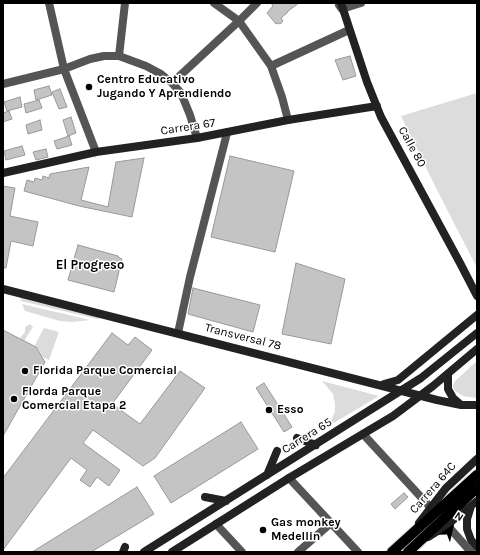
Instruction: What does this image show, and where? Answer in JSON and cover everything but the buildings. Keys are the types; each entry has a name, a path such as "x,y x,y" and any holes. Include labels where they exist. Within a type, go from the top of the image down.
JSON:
{"main road":[{"name":"Calle 80","path":"340,5 381,117 477,296"},
{"name":"Carrera 67","path":"3,173 96,152 197,138 288,120 377,106"},
{"name":"Transversal 78","path":"3,289 421,396 461,405 477,405"},
{"path":"379,385 389,384 398,380 477,315"},
{"name":"Carrera 65","path":"144,552 316,445 401,390 434,368 477,333"},
{"path":"172,552 290,478 394,416 421,396 477,349"},
{"path":"434,368 435,350"},
{"path":"448,374 448,389 453,398 461,405"},
{"path":"297,438 316,445"},
{"path":"267,475 277,450"},
{"name":"Carrera 64C","path":"409,535 446,488 477,459"},
{"path":"392,552 477,475"},
{"path":"411,549 477,488"},
{"path":"205,497 226,501"},
{"path":"411,549 447,525 474,503"},
{"path":"474,503 467,519 467,529 471,540 477,547"}],"street":[{"path":"49,3 64,69 96,152"},
{"path":"119,56 125,3"},
{"path":"214,3 239,21 271,66 288,120"},
{"path":"172,83 257,3"},
{"path":"340,5 361,3"},
{"path":"271,66 349,30"},
{"path":"3,84 64,69 90,59 104,56 119,56 146,66 161,74 172,83 181,93 197,138"},
{"path":"178,333 190,277 227,133"},
{"path":"363,434 431,508"},
{"path":"290,478 358,552"},
{"path":"298,552 331,523"},
{"path":"216,524 242,552"},
{"path":"447,525 471,552"}],"shaded area":[{"path":"477,93 477,268 401,116"},
{"path":"20,296 102,318 97,319 21,301"},
{"path":"22,304 90,320 72,322 60,321 25,311"},
{"path":"30,324 33,327 24,341 20,338 25,332 25,327"},
{"path":"44,328 59,332 49,360 43,357 35,345"},
{"path":"477,361 477,398 463,396 455,391 453,386 455,381"},
{"path":"322,381 379,396 327,427 325,425 332,419 335,411 335,404 333,394"}],"place":[{"name":"Centro Educativo Jugando Y Aprendiendo","path":"89,87"},
{"name":"Florida Parque Comercial","path":"25,371"},
{"name":"Florda Parque Comercial Etapa 2","path":"14,399"},
{"name":"Esso","path":"269,410"},
{"name":"Gas monkey Medellin","path":"263,530"}],"district":[{"name":"El Progreso","path":"90,265"}]}
